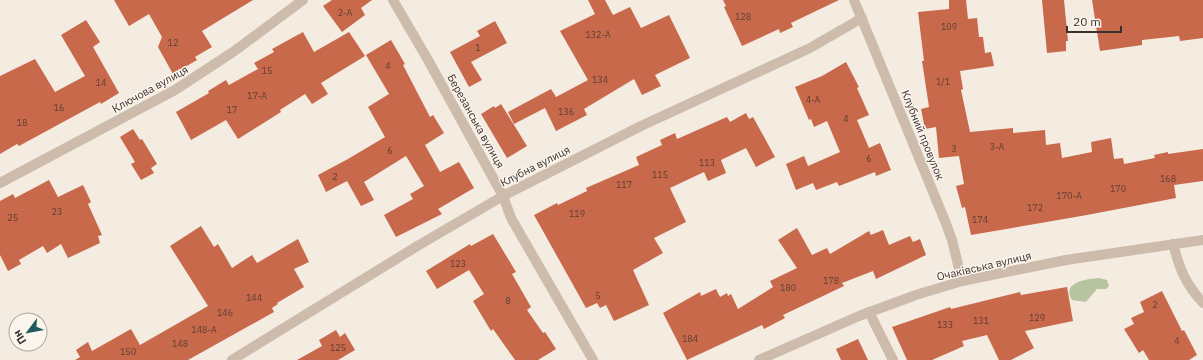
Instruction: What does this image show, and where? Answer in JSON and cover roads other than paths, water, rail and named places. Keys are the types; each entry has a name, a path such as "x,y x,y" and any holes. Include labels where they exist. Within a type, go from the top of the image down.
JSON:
{"street":[{"name":"Ключова вулиця","path":"0,183 180,88 233,52 303,0"},
{"name":"Березанська вулиця","path":"393,0 503,196 511,218 593,360"},
{"name":"Клубний провулок","path":"854,0 945,221 952,240 962,281"},
{"name":"Клубна вулиця","path":"232,360 419,245 503,196 634,130 810,48 862,18"},
{"name":"Очаківська вулиця","path":"759,360 869,312 962,281 1066,260 1203,240"},
{"path":"1173,244 1178,264 1184,279 1203,303"},
{"path":"869,312 893,360"}]}
